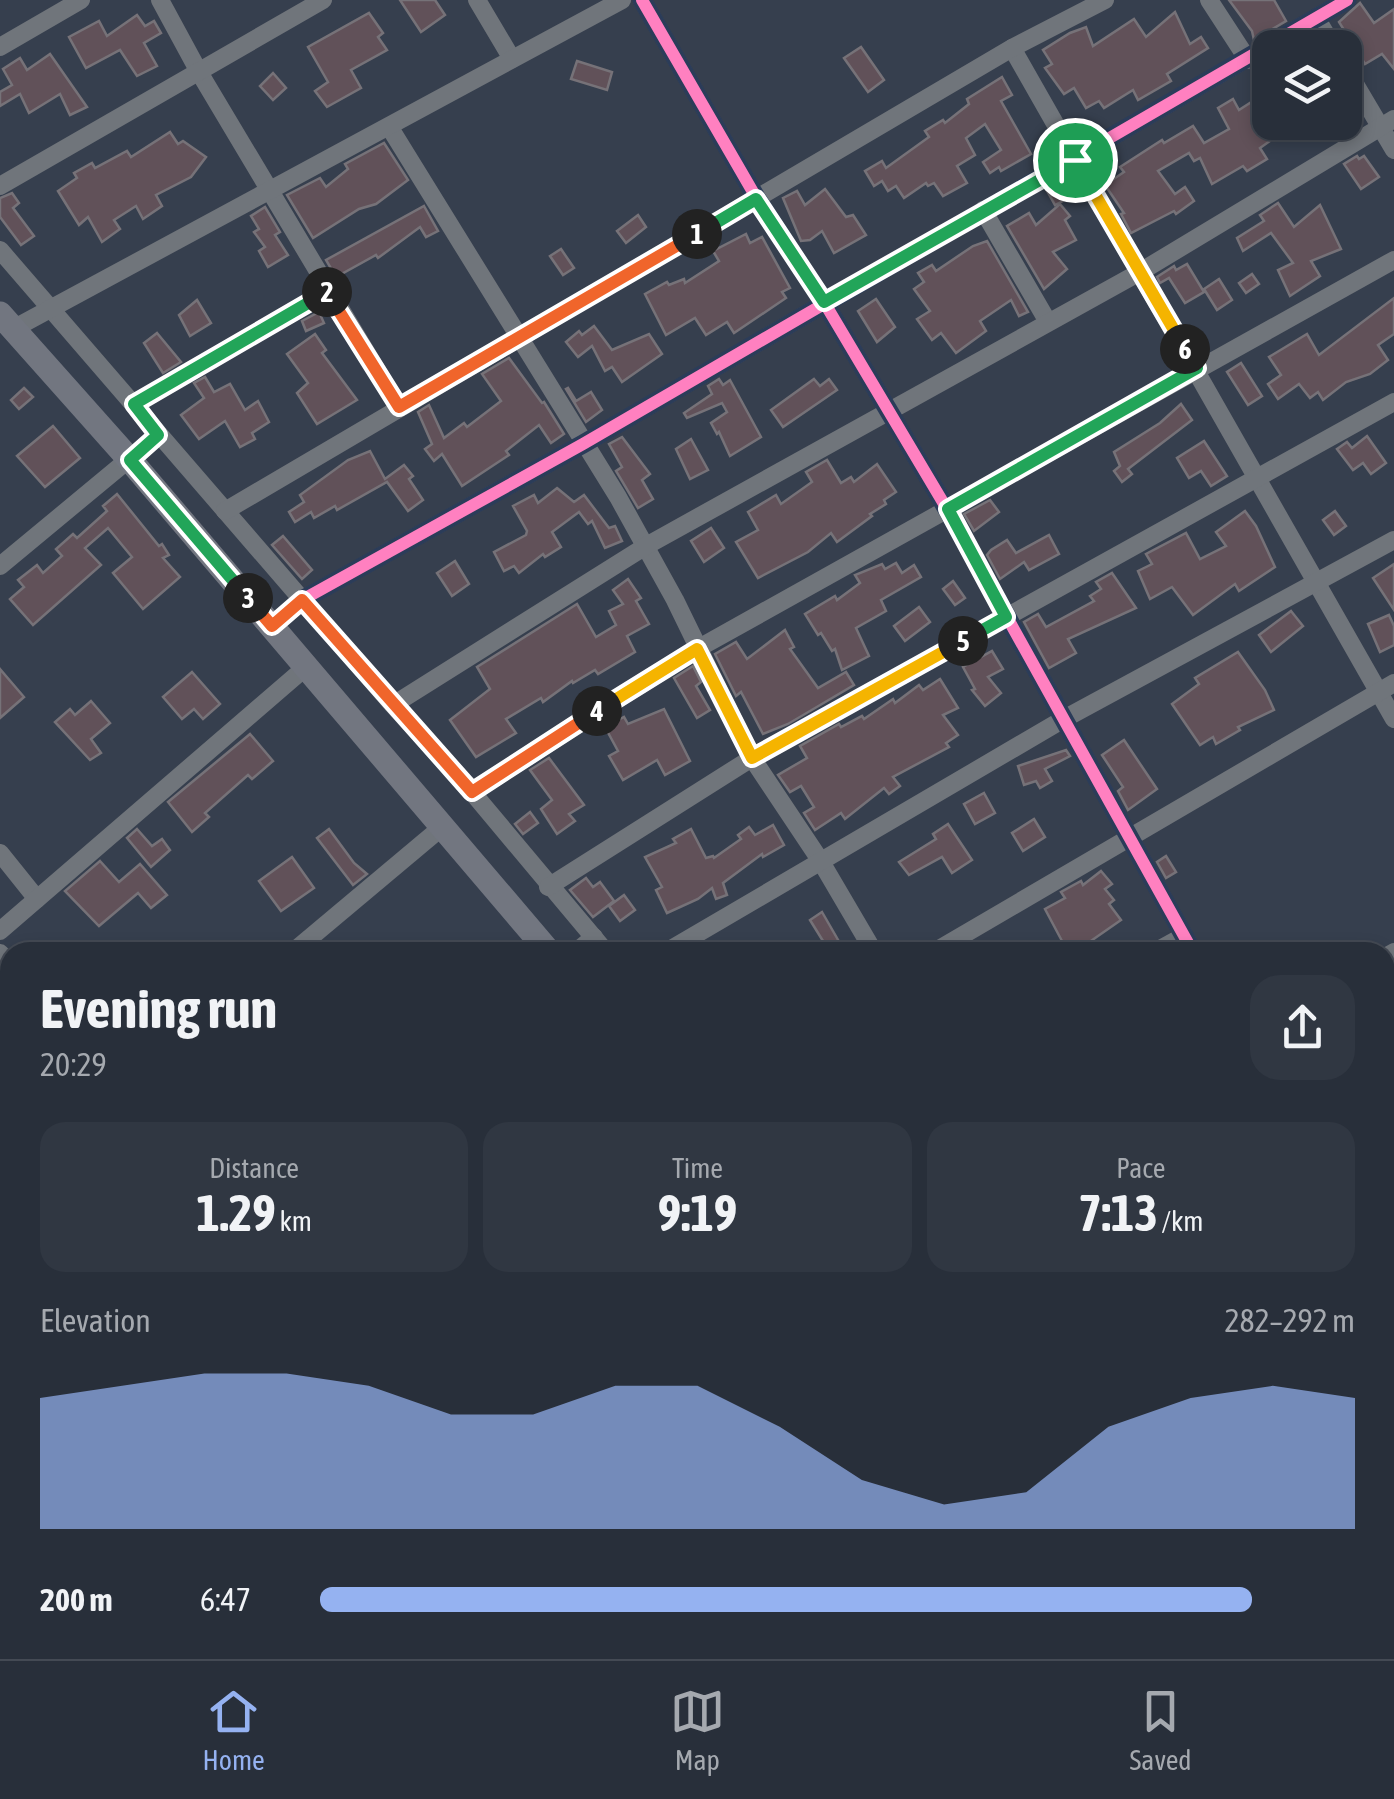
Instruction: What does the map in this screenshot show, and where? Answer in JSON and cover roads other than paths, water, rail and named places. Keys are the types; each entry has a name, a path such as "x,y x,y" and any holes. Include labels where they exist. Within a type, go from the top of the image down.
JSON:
{"street":[{"path":"0,47 81,0"},
{"path":"160,0 198,72 399,407"},
{"path":"0,186 323,0"},
{"path":"477,0 512,60"},
{"path":"541,942 130,460 6,322 50,310 622,0"},
{"path":"642,0 756,199 824,302 948,509 1187,942"},
{"path":"224,510 1012,48 1105,0"},
{"path":"1209,0 1248,60"},
{"path":"272,626 302,600 584,444 1348,0"},
{"path":"1317,18 1324,30"},
{"path":"1012,48 1317,584 1386,687 1394,718"},
{"path":"1362,90 1387,123 1394,150"},
{"path":"393,705 646,546 1140,272 1387,123"},
{"path":"390,128 646,546 752,758 820,860 868,942"},
{"path":"984,210 1048,322"},
{"path":"0,250 598,942"},
{"path":"472,792 697,649 1394,260"},
{"path":"134,404 328,292"},
{"path":"548,887 752,758 1392,408"},
{"path":"0,566 158,435"},
{"path":"683,942 1062,720 1394,540"},
{"path":"0,931 306,667"},
{"path":"951,942 1386,687"},
{"path":"305,942 442,826"},
{"path":"0,853 37,899"},
{"path":"588,942 594,937"}]}
